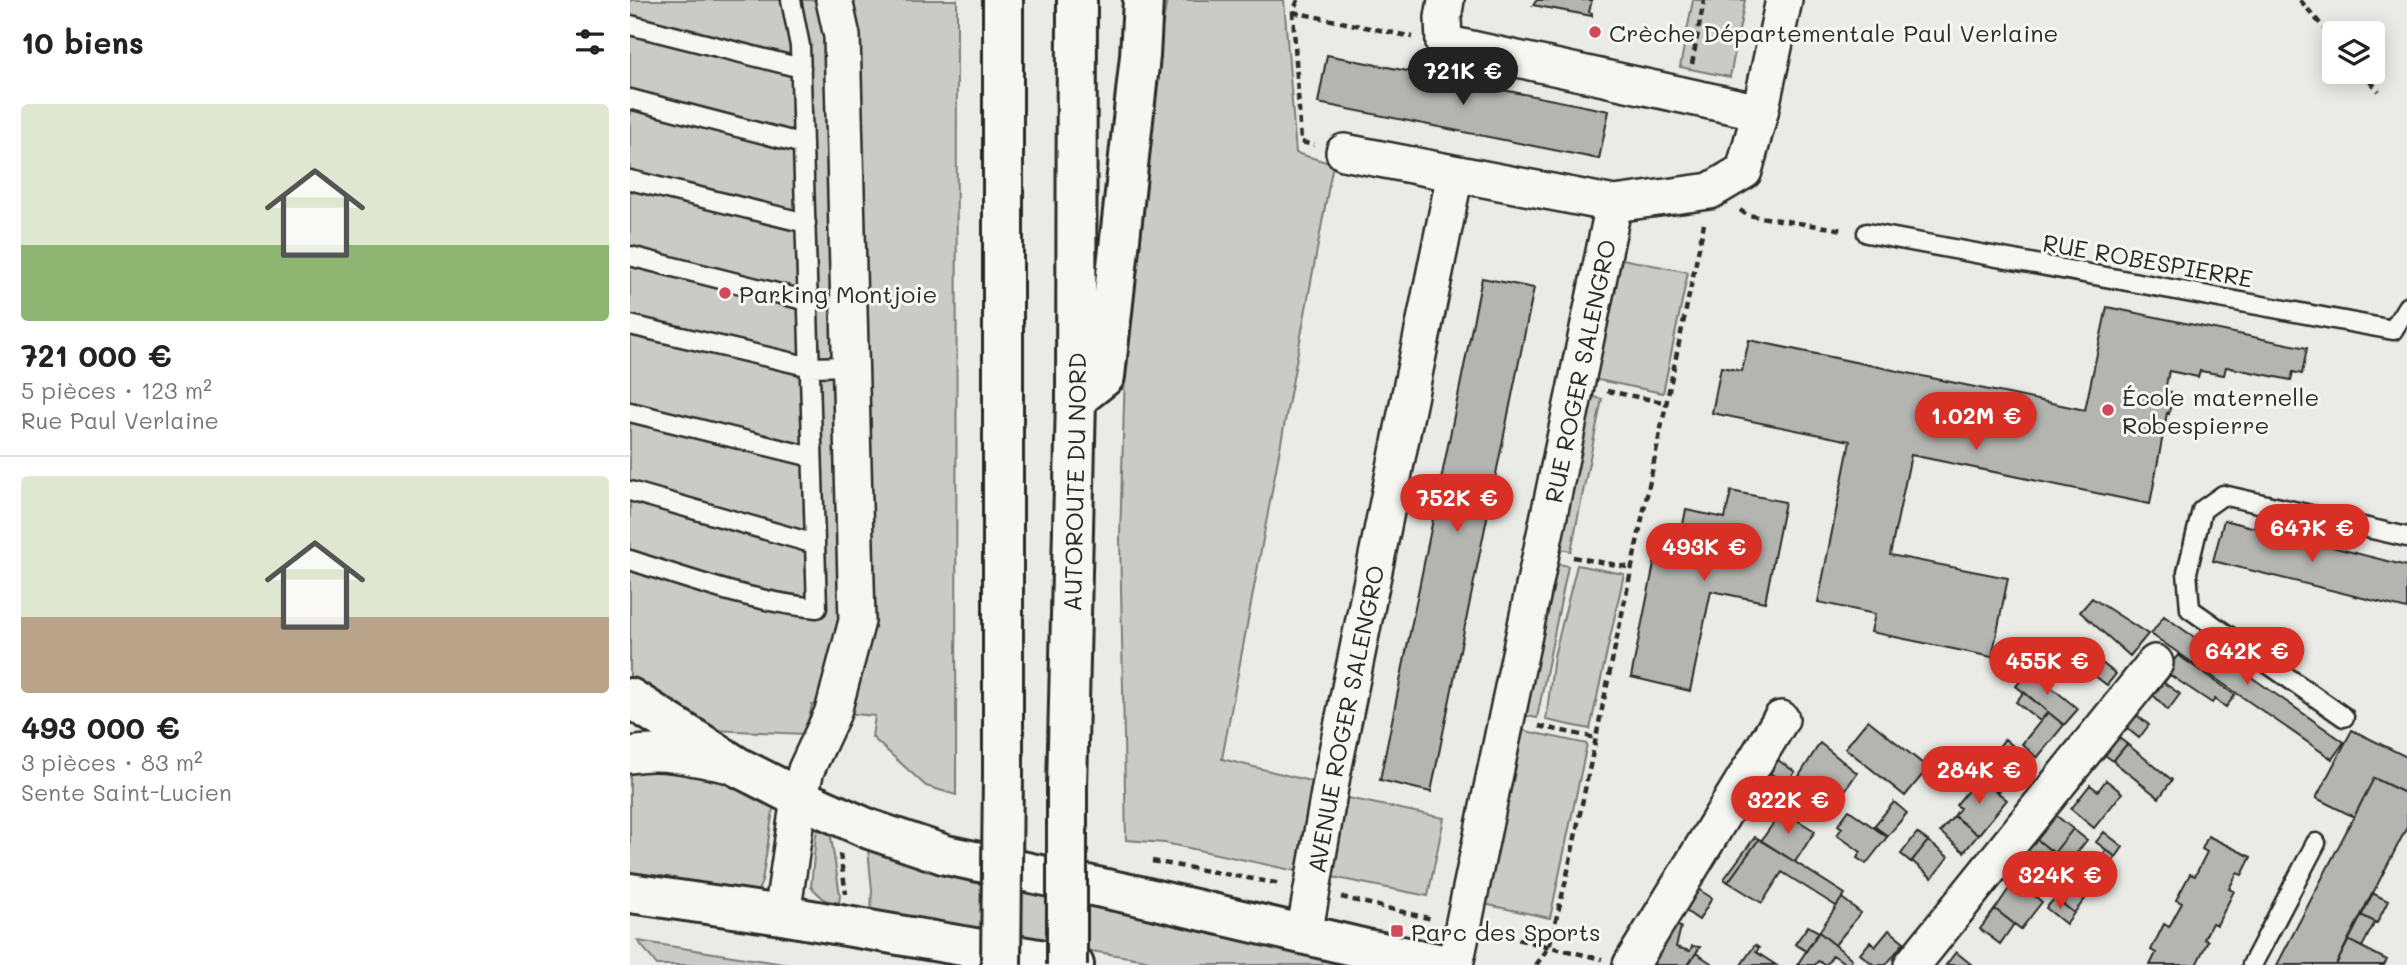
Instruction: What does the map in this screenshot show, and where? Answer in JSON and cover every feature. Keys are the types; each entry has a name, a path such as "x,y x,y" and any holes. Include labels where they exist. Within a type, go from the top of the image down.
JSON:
{"main road":[{"path":"1001,965 1003,0"},
{"name":"AUTOROUTE DU NORD","path":"1067,965 1067,788 1076,399 1077,0"},
{"path":"1076,399 1105,376 1140,57 1143,0"},
{"path":"630,698 738,767 799,798 839,817 946,855 1447,965"},
{"path":"630,893 782,915 1074,965"}],"street":[{"path":"782,915 799,798 806,770 833,712 857,621 842,37 834,0"},
{"path":"1446,0 1443,18 1444,43 1760,112"},
{"name":"RUE ROGER SALENGRO","path":"1455,965 1614,204 1710,191 1744,172 1784,0"},
{"path":"1344,152 1614,204"},
{"name":"AVENUE ROGER SALENGRO","path":"1304,935 1332,776 1455,174"},
{"path":"1912,965 2155,663"},
{"path":"1622,963 1781,719"},
{"path":"630,755 674,753 738,767"}],"lane":[{"path":"630,560 704,584 773,602 817,608 801,68 800,46 791,0"},
{"path":"630,25 801,68"},
{"path":"630,99 803,144"},
{"path":"630,180 806,223"},
{"name":"RUE ROBESPIERRE","path":"1867,233 2393,330 2407,307"},
{"path":"630,256 808,301"},
{"path":"630,325 811,367 850,366"},
{"path":"630,412 812,457"},
{"path":"630,491 815,544"},
{"path":"2344,717 2190,610 2187,572 2202,510 2223,495 2407,537"},
{"path":"2252,965 2316,843"}],"path":[{"path":"1298,0 1293,12 1301,142 1344,152"},
{"path":"1687,96 1704,0"},
{"path":"2300,0 2322,26"},
{"path":"1293,12 1444,43"},
{"path":"2373,84 2379,91"},
{"path":"1536,965 1549,947 1566,880 1668,403 1710,191 1746,215 1867,233"},
{"path":"1577,384 1668,403"},
{"path":"1542,551 1633,568"},
{"path":"1506,720 1596,738"},
{"path":"839,817 838,839 846,896 842,925"},
{"path":"1149,860 1312,890 1622,963"}],"shaded area":[{"path":"630,0 957,0 956,795 926,786 872,737 875,716 833,712 812,705 805,734 711,730 630,679"},
{"path":"1167,0 1284,0 1296,153 1333,164 1222,759 1318,783 1296,871 1165,843 1126,840 1120,537 1130,205"},
{"path":"1693,0 1745,0 1730,77 1680,67"},
{"path":"1607,256 1688,272 1663,393 1583,377"},
{"path":"1579,394 1602,399 1571,551 1548,547"},
{"path":"1545,561 1568,566 1537,718 1514,713"},
{"path":"1577,565 1624,574 1590,729 1546,720 1554,656"},
{"path":"1511,728 1587,744 1550,918 1474,902"},
{"path":"630,766 716,773 774,804 762,881 758,891 738,894 630,874"},
{"path":"1343,797 1444,818 1428,896 1327,876"},
{"path":"820,825 833,826 831,837 839,903 825,900 811,887 816,835"},
{"path":"867,839 1402,965 1162,965 1141,959 885,918 871,912 872,890"},
{"path":"638,941 790,965 657,965"}],"building":[{"path":"1537,0 1592,0 1589,12 1592,16 1533,5"},
{"path":"1327,55 1609,111 1599,159 1318,103"},
{"path":"1482,278 1534,288 1431,792 1380,780"},
{"path":"2107,307 2307,348 2302,374 2293,372 2291,380 2226,367 2224,375 2200,371 2198,377 2169,371 2165,390 2171,392 2171,402 2150,504 1911,455 1890,555 2008,578 1992,657 1871,632 1875,614 1818,602 1850,441 1712,413 1721,367 1742,371 1749,340 2085,410"},
{"path":"1731,491 1785,502 1765,602 1711,591 1690,691 1631,677 1656,554 1676,558 1686,510 1725,518"},
{"path":"2224,520 2407,566 2407,609 2213,561"},
{"path":"2092,598 2148,634 2130,656 2080,612"},
{"path":"2164,616 2344,742 2332,759 2151,634"},
{"path":"2088,652 2116,674 2107,685 2078,663"},
{"path":"2178,655 2235,695 2226,707 2215,699 2212,703 2170,675 2164,683 2180,694 2168,710 2149,691"},
{"path":"2034,665 2039,670 2035,674 2078,709 2064,725 2016,686"},
{"path":"2024,692 2048,712 2040,721 2016,702"},
{"path":"2048,712 2064,725 2037,758 2022,744"},
{"path":"2133,712 2149,725 2139,738 2123,725"},
{"path":"1868,720 1928,768 1905,796 1845,748"},
{"path":"2352,730 2407,757 2407,794 2374,778 2354,817 2316,798"},
{"path":"2115,735 2127,744 2113,761 2101,752"},
{"path":"2005,739 2013,746 2006,755 2020,766 1998,793 1976,775"},
{"path":"1820,743 1857,773 1837,802 1799,776"},
{"path":"2127,744 2172,780 2159,798 2113,761"},
{"path":"1775,758 1795,772 1786,784 1767,771"},
{"path":"1979,777 2007,800 1978,835 1954,816 1960,808 1956,805"},
{"path":"2374,778 2407,794 2407,827 2336,965 2277,965"},
{"path":"2106,780 2122,793 2094,828 2071,809 2090,785 2098,791"},
{"path":"1894,802 1907,813 1888,836 1874,826"},
{"path":"1849,810 1887,837 1866,864 1857,858 1861,852 1837,835 1842,828 1838,825"},
{"path":"1782,811 1815,831 1795,862 1761,841"},
{"path":"2053,813 2073,829 2054,853 2034,837"},
{"path":"1954,816 1978,835 1964,852 1940,832"},
{"path":"2073,829 2087,840 2068,864 2054,853"},
{"path":"2104,832 2123,847 2116,857 2096,842"},
{"path":"1917,833 1928,841 1911,862 1901,854"},
{"path":"2208,836 2251,857 2242,875 2237,873 2229,889 2234,891 2217,925 2212,923 2204,939 2208,941 2196,965 2150,965 2156,953 2151,950 2164,924 2169,927 2182,903 2176,900 2190,874 2195,876 2207,852 2202,849"},
{"path":"1755,837 1759,839 1728,882 1724,879"},
{"path":"2034,837 2054,853 2035,876 2016,860"},
{"path":"1759,839 1845,894 1836,906 1782,872 1762,903 1728,882"},
{"path":"1928,841 1948,857 1932,878 1912,861"},
{"path":"2106,850 2116,857 2095,886 2085,878"},
{"path":"2084,876 2095,886 2074,913 2063,904"},
{"path":"2015,880 2042,902 2021,929 1995,909"},
{"path":"1693,886 1712,898 1699,920 1680,907"},
{"path":"2372,893 2388,901 2377,923 2361,915"},
{"path":"1842,898 1861,913 1835,945 1819,932"},
{"path":"2055,898 2074,913 2066,924 2046,908"},
{"path":"1995,909 2014,924 2000,944 1980,929"},
{"path":"2361,915 2375,922 2362,947 2348,940"},
{"path":"1670,924 1681,927 1676,947 1690,951 1692,946 1700,947 1688,965 1643,965"},
{"path":"1808,926 1819,932 1806,951 1795,944"},
{"path":"1889,930 1904,942 1886,965 1874,965 1860,954 1870,942 1875,947"},
{"path":"1819,932 1852,959 1848,965 1833,955 1826,965 1818,961 1815,965 1797,965"},
{"path":"2348,940 2387,960 2384,965 2336,965"},
{"path":"1755,945 1759,948 1756,952 1776,965 1741,965"},
{"path":"1956,952 1972,965 1946,965"},
{"path":"1696,953 1714,965 1688,965"}],"place":[{"name":"Crèche Départementale Paul Verlaine","path":"1595,32"},
{"name":"Parking Montjoie","path":"725,293"},
{"name":"École maternelle Robespierre","path":"2108,410"},
{"name":"Parc des Sports","path":"1397,931"}]}
